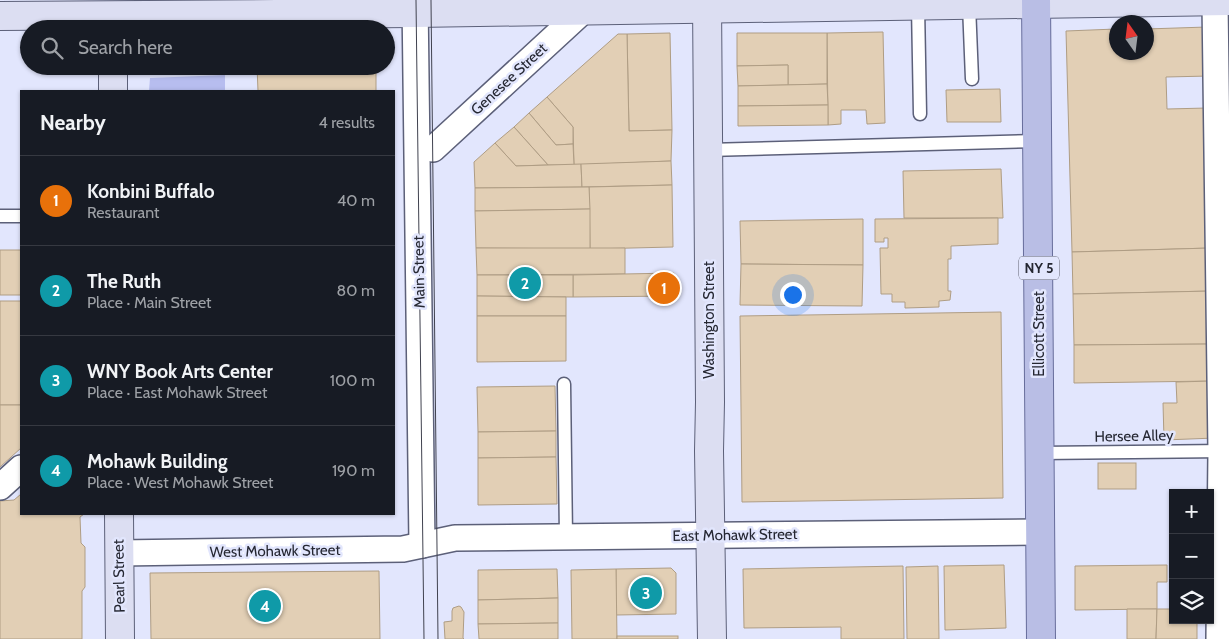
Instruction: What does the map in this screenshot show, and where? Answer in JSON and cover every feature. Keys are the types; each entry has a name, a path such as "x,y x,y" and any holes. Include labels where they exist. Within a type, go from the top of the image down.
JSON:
{"main road":[{"name":"Ellicott Street","path":"1036,2 1041,639"}],"street":[{"path":"0,16 545,5 584,10 707,4 918,6 1036,2 1222,2 1225,451 1219,639"},
{"name":"Washington Street","path":"707,4 712,639"},
{"name":"Main Street","path":"422,7 433,148 430,543"},
{"name":"Main Street","path":"422,7 430,543"},
{"name":"Genesee Street","path":"433,148 584,10"},
{"path":"113,75 114,90"},
{"path":"0,487 20,469"},
{"name":"Pearl Street","path":"119,515 120,639"},
{"name":"East Mohawk Street","path":"430,543 455,538 1040,532"},
{"name":"West Mohawk Street","path":"119,553 403,549 430,543"}],"lane":[{"path":"969,5 972,79"},
{"path":"918,6 920,114"},
{"path":"708,150 1038,141"},
{"path":"0,216 20,216"},
{"path":"564,384 566,537"},
{"name":"Hersee Alley","path":"1040,454 1225,451"}],"shaded area":[{"path":"225,75 225,90 149,90 150,78"}],"building":[{"path":"1207,27 1209,76 1166,77 1167,109 1207,108 1210,248 1072,252 1066,31 1109,29 1109,60 1154,60 1154,29"},
{"path":"883,32 885,123 867,124 866,110 841,110 841,124 828,125 827,33"},
{"path":"670,33 672,130 629,131 627,34"},
{"path":"737,33 827,33 827,84 788,85 788,65 737,66"},
{"path":"618,34 627,34 629,131 672,130 671,161 574,165 573,127 547,97"},
{"path":"788,65 788,85 738,86 737,66"},
{"path":"257,75 376,75 376,90 258,90"},
{"path":"827,84 828,105 738,106 738,86"},
{"path":"1000,89 1001,122 947,122 946,90"},
{"path":"547,97 573,127 573,144 556,145 529,113"},
{"path":"828,105 828,125 738,126 738,106"},
{"path":"529,113 556,145 573,144 574,165 548,165 514,127"},
{"path":"514,127 548,165 516,166 495,143"},
{"path":"495,143 516,166 581,164 582,187 475,188 474,162"},
{"path":"671,161 672,185 582,187 581,164"},
{"path":"1001,169 1003,218 904,218 903,171"},
{"path":"672,185 673,247 590,249 589,187"},
{"path":"589,187 590,209 475,211 475,188"},
{"path":"590,209 590,249 476,248 475,211"},
{"path":"998,218 998,244 951,246 951,259 948,259 948,291 951,291 950,300 939,301 939,307 905,308 905,302 892,302 892,294 881,294 880,248 888,248 888,238 884,238 884,242 875,242 875,219"},
{"path":"863,219 863,265 741,264 740,221"},
{"path":"476,248 625,248 625,274 477,275"},
{"path":"1210,248 1212,291 1073,294 1072,252"},
{"path":"0,250 20,250 20,295 0,295"},
{"path":"741,264 863,265 862,306 740,305"},
{"path":"674,273 674,296 573,297 573,275"},
{"path":"477,275 573,275 573,297 477,296"},
{"path":"1212,291 1213,344 1074,345 1073,294"},
{"path":"477,296 566,297 566,316 477,316"},
{"path":"0,301 20,301 20,405 0,405"},
{"path":"1001,312 1003,498 742,502 740,316"},
{"path":"477,316 566,316 566,361 477,362"},
{"path":"1213,344 1213,381 1074,383 1074,345"},
{"path":"1213,381 1215,438 1164,440 1163,403 1177,403 1176,382"},
{"path":"555,386 556,431 478,432 477,387"},
{"path":"0,405 20,405 20,449 0,467"},
{"path":"556,431 556,457 478,458 478,432"},
{"path":"556,457 557,504 478,505 478,458"},
{"path":"1098,463 1136,463 1136,489 1098,489"},
{"path":"20,495 20,515 83,515 80,517 81,543 85,547 85,587 82,591 82,639 0,639 0,501 14,500"},
{"path":"1004,565 1006,628 945,630 944,566"},
{"path":"1167,565 1167,582 1157,582 1157,609 1075,610 1075,566"},
{"path":"903,566 904,639 841,639 841,627 744,628 743,569"},
{"path":"938,566 939,639 907,639 906,567"},
{"path":"671,568 676,573 676,614 616,615 616,569"},
{"path":"557,569 558,598 478,600 478,570"},
{"path":"616,569 617,639 572,639 571,570"},
{"path":"379,571 380,639 151,639 150,573"},
{"path":"558,598 558,623 478,624 478,600"},
{"path":"459,606 464,612 464,639 445,639 444,622 452,621 453,608"},
{"path":"1127,609 1157,609 1156,639 1127,639"},
{"path":"1157,609 1169,609 1169,624 1197,624 1197,639 1156,639"},
{"path":"558,623 558,639 479,639 478,624"},
{"path":"617,636 678,636 678,639 617,639"}],"tram line":[{"path":"416,0 424,639"},
{"path":"431,0 438,639"}],"place":[{"name":"The Ruth","path":"525,283"},
{"name":"Konbini Buffalo","path":"664,288"},
{"name":"WNY Book Arts Center","path":"646,593"},
{"name":"Mohawk Building","path":"265,606"}]}
